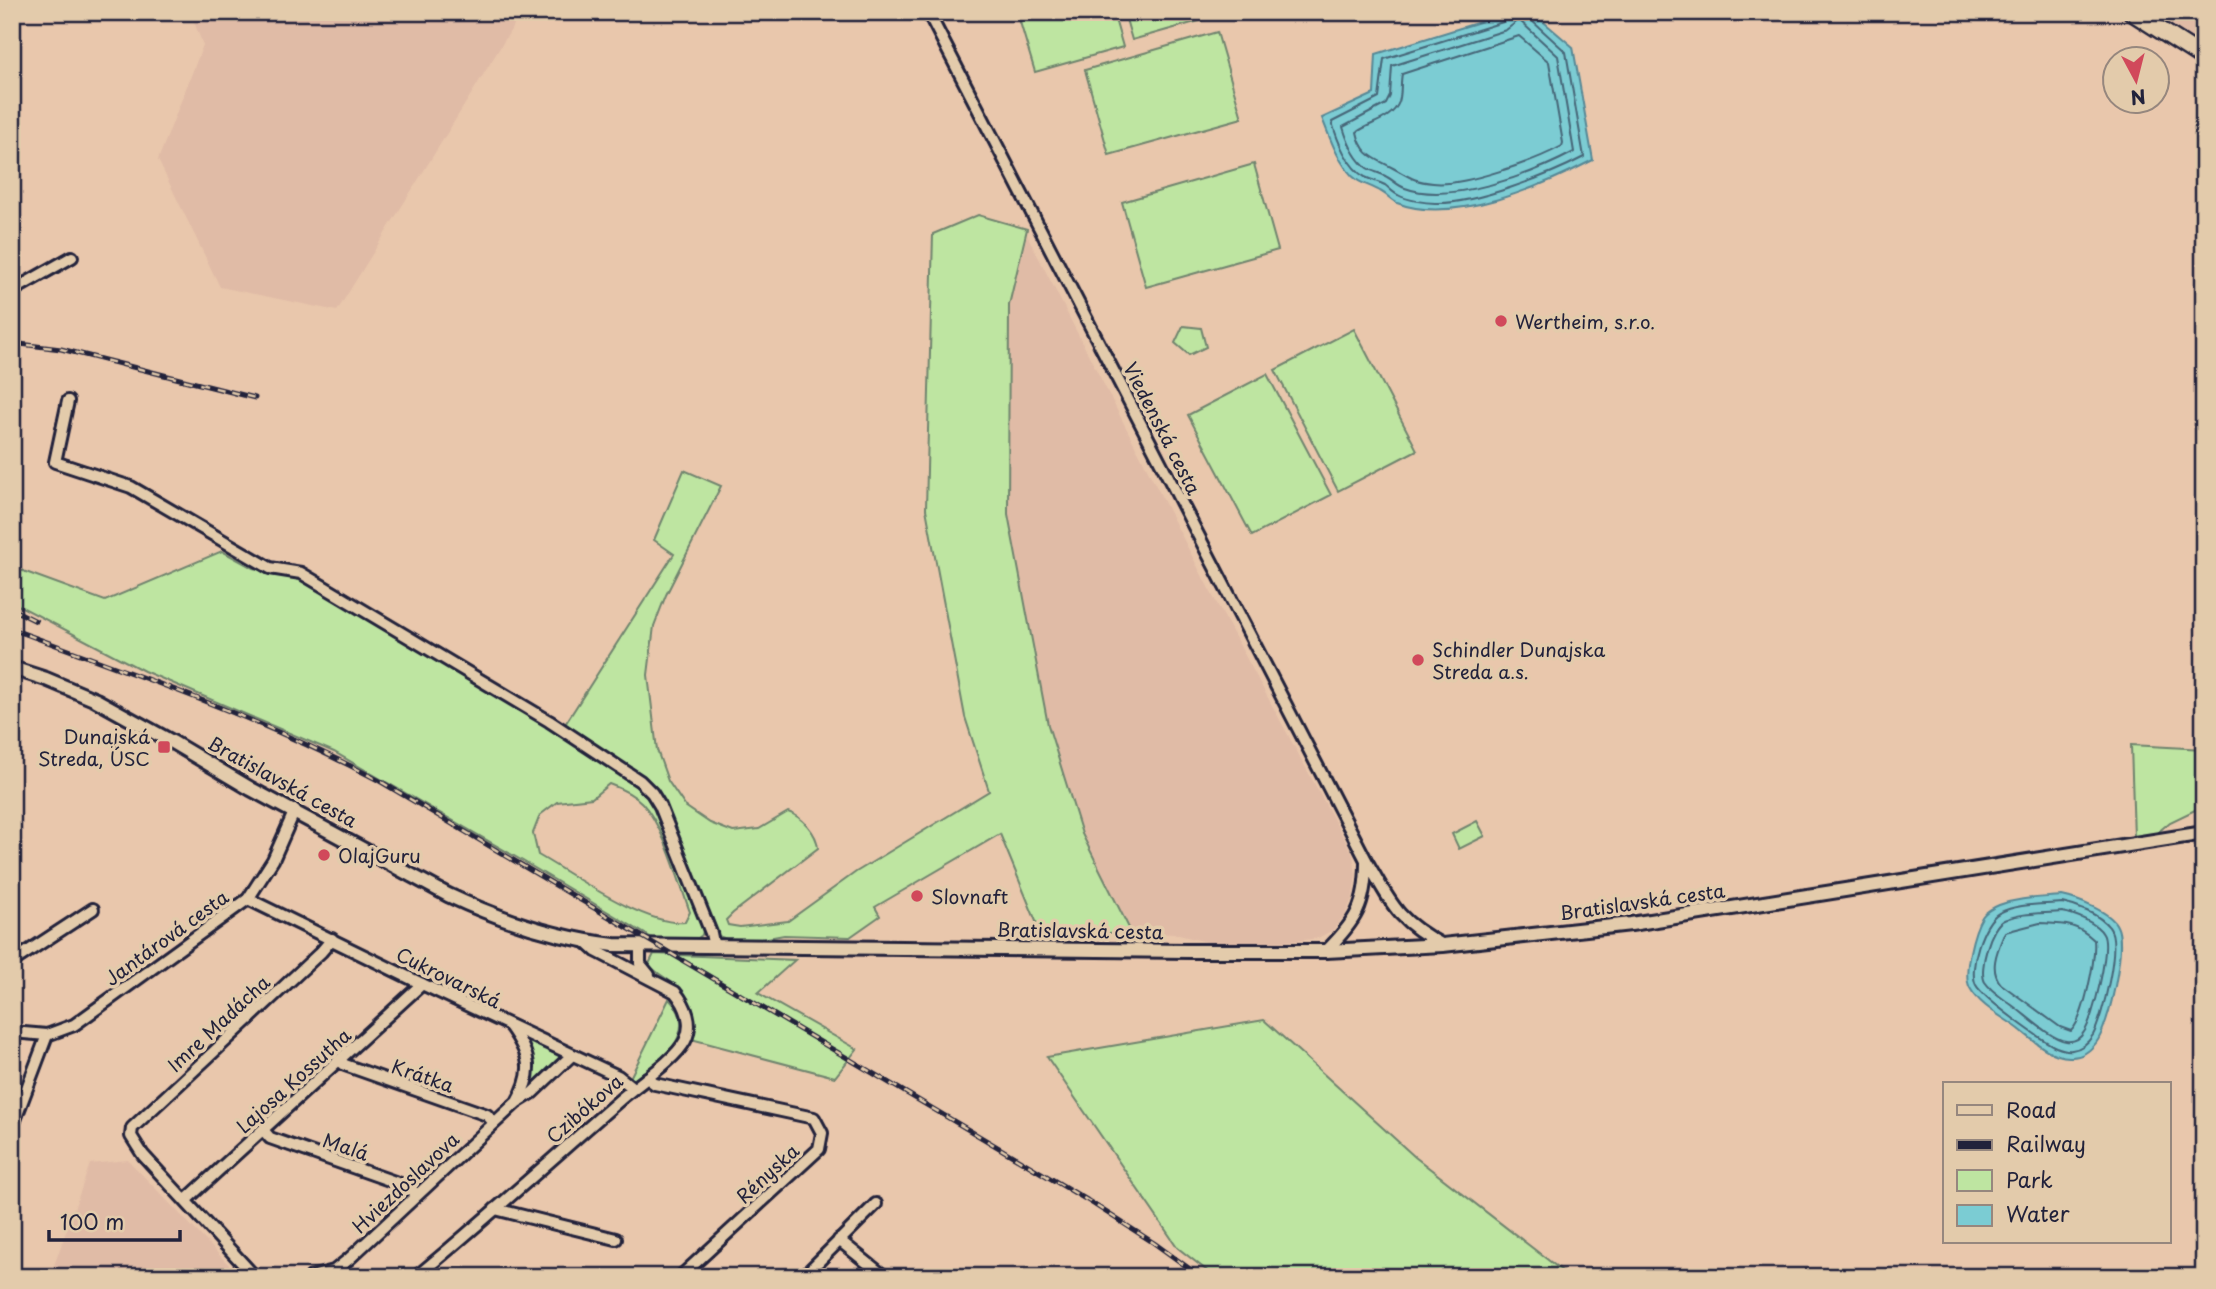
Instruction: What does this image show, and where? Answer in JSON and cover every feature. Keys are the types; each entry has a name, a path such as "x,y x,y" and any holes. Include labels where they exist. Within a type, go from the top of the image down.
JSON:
{"main road":[{"path":"2132,12 2204,58"}],"street":[{"name":"Viedenská cesta","path":"928,12 1366,860 1402,918 1420,933 1443,944"},
{"path":"12,291 72,257"},
{"path":"68,401 55,462 131,487 270,568 301,573 311,578 549,721 640,781 652,793 665,818 711,933 714,947"},
{"name":"Bratislavská cesta","path":"12,668 96,700 251,789 295,810 469,905 511,921 586,942 714,947 1326,951 1443,944 1558,934 1631,924 2204,833"},
{"name":"Jantárová cesta","path":"12,1032 47,1035 74,1025 248,899 273,860 295,810"},
{"path":"1326,951 1352,924 1359,911 1365,889 1366,860"},
{"name":"Cukrovarská","path":"248,899 618,1076 634,1087"},
{"path":"12,962 93,909"},
{"name":"Imre Madácha","path":"186,1200 143,1155 131,1136 132,1128 332,939"},
{"path":"586,942 596,951 651,978"},
{"path":"640,946 640,964 651,978"},
{"name":"Czibókova","path":"416,1277 647,1078 685,1041 689,1017 681,999 667,986 651,978"},
{"name":"Lajosa Kossutha","path":"186,1200 422,984"},
{"name":"Hviezdoslavova","path":"508,1024 519,1037 528,1061 527,1086 517,1102"},
{"path":"12,1128 47,1035"},
{"name":"Hviezdoslavova","path":"311,1277 334,1271 517,1102 532,1093 572,1055"},
{"name":"Krátka","path":"340,1061 487,1115 494,1123"},
{"name":"Rényska","path":"647,1078 655,1084 814,1118 822,1133 819,1149 680,1277"},
{"name":"Malá","path":"264,1131 270,1138 409,1187 417,1195"},
{"path":"186,1200 255,1277"},
{"path":"803,1277 876,1204"},
{"path":"495,1209 616,1239"},
{"path":"839,1240 885,1277"}],"shaded area":[{"path":"190,12 522,12 337,311 220,287 158,160 203,45"},
{"path":"2154,12 2204,12 2204,46"},
{"path":"1027,235 1208,587 1353,855 1356,875 1353,897 1345,915 1333,930 1318,938 1215,944 1175,934 1131,932 1082,834 1048,725 1008,513 1009,305"},
{"path":"128,1160 230,1266 223,1273 226,1277 50,1277 90,1164"}],"green space":[{"path":"1017,12 1113,12 1123,47 1035,72"},
{"path":"1124,12 1211,12 1213,17 1132,40"},
{"path":"1217,32 1242,118 1109,155 1085,70"},
{"path":"1254,164 1278,250 1146,287 1122,202"},
{"path":"978,215 1027,229 1009,305 1008,514 1048,725 1082,834 1131,932 1042,936 1000,834 875,907 880,916 850,937 784,935 757,940 729,940 716,935 655,790 641,775 564,726 674,554 654,540 684,470 721,486 666,595 654,626 648,675 657,750 668,781 685,806 710,823 733,832 759,829 788,812 808,826 818,848 733,913 726,920 728,925 740,927 788,921 856,872 989,791 965,717 926,509 933,234"},
{"path":"1183,326 1201,328 1206,347 1189,355 1175,343"},
{"path":"1354,329 1417,450 1338,491 1275,370"},
{"path":"1267,374 1331,495 1252,536 1188,415"},
{"path":"222,551 253,568 319,583 643,789 656,809 704,927 702,935 694,941 657,941 334,752 144,671 12,602 12,567 105,601","holes":["609,784 631,795 650,813 670,855 690,912 685,922 669,921 631,908 538,855 533,833 540,815 557,802 592,798"]},
{"path":"2131,745 2204,749 2204,809 2197,809 2170,822 2157,833 2134,837"},
{"path":"1477,821 1485,836 1459,849 1452,834"},
{"path":"654,954 795,960 758,993 857,1049 835,1077 691,1039 688,1010 683,996 675,985 649,964"},
{"path":"669,999 678,1011 681,1022 679,1034 666,1056 634,1080 630,1078"},
{"path":"1264,1020 1415,1157 1570,1277 1215,1277 1178,1248 1047,1057"},
{"path":"518,1031 560,1053 558,1064 530,1088 532,1076"}],"water":[{"path":"1512,12 1532,12 1573,47 1593,160 1549,181 1497,200 1444,209 1419,209 1397,203 1351,175 1336,152 1322,118 1374,94 1376,54"},
{"path":"2062,896 2101,911 2114,921 2120,936 2115,985 2101,1034 2090,1049 2073,1057 2055,1054 2042,1047 1986,1006 1970,988 1967,973 1973,941 1985,913 2015,900"}],"railway":[{"path":"12,343 61,349 255,398"},
{"path":"12,609 36,621"},
{"path":"12,629 243,717 378,780 1087,1200 1201,1277"}],"place":[{"name":"Wertheim, s.r.o.","path":"1501,321"},
{"name":"Schindler Dunajska Streda a.s.","path":"1418,660"},
{"name":"Dunajská Streda, ÚSC","path":"164,747"},
{"name":"OlajGuru","path":"324,855"},
{"name":"Slovnaft","path":"917,896"}]}
